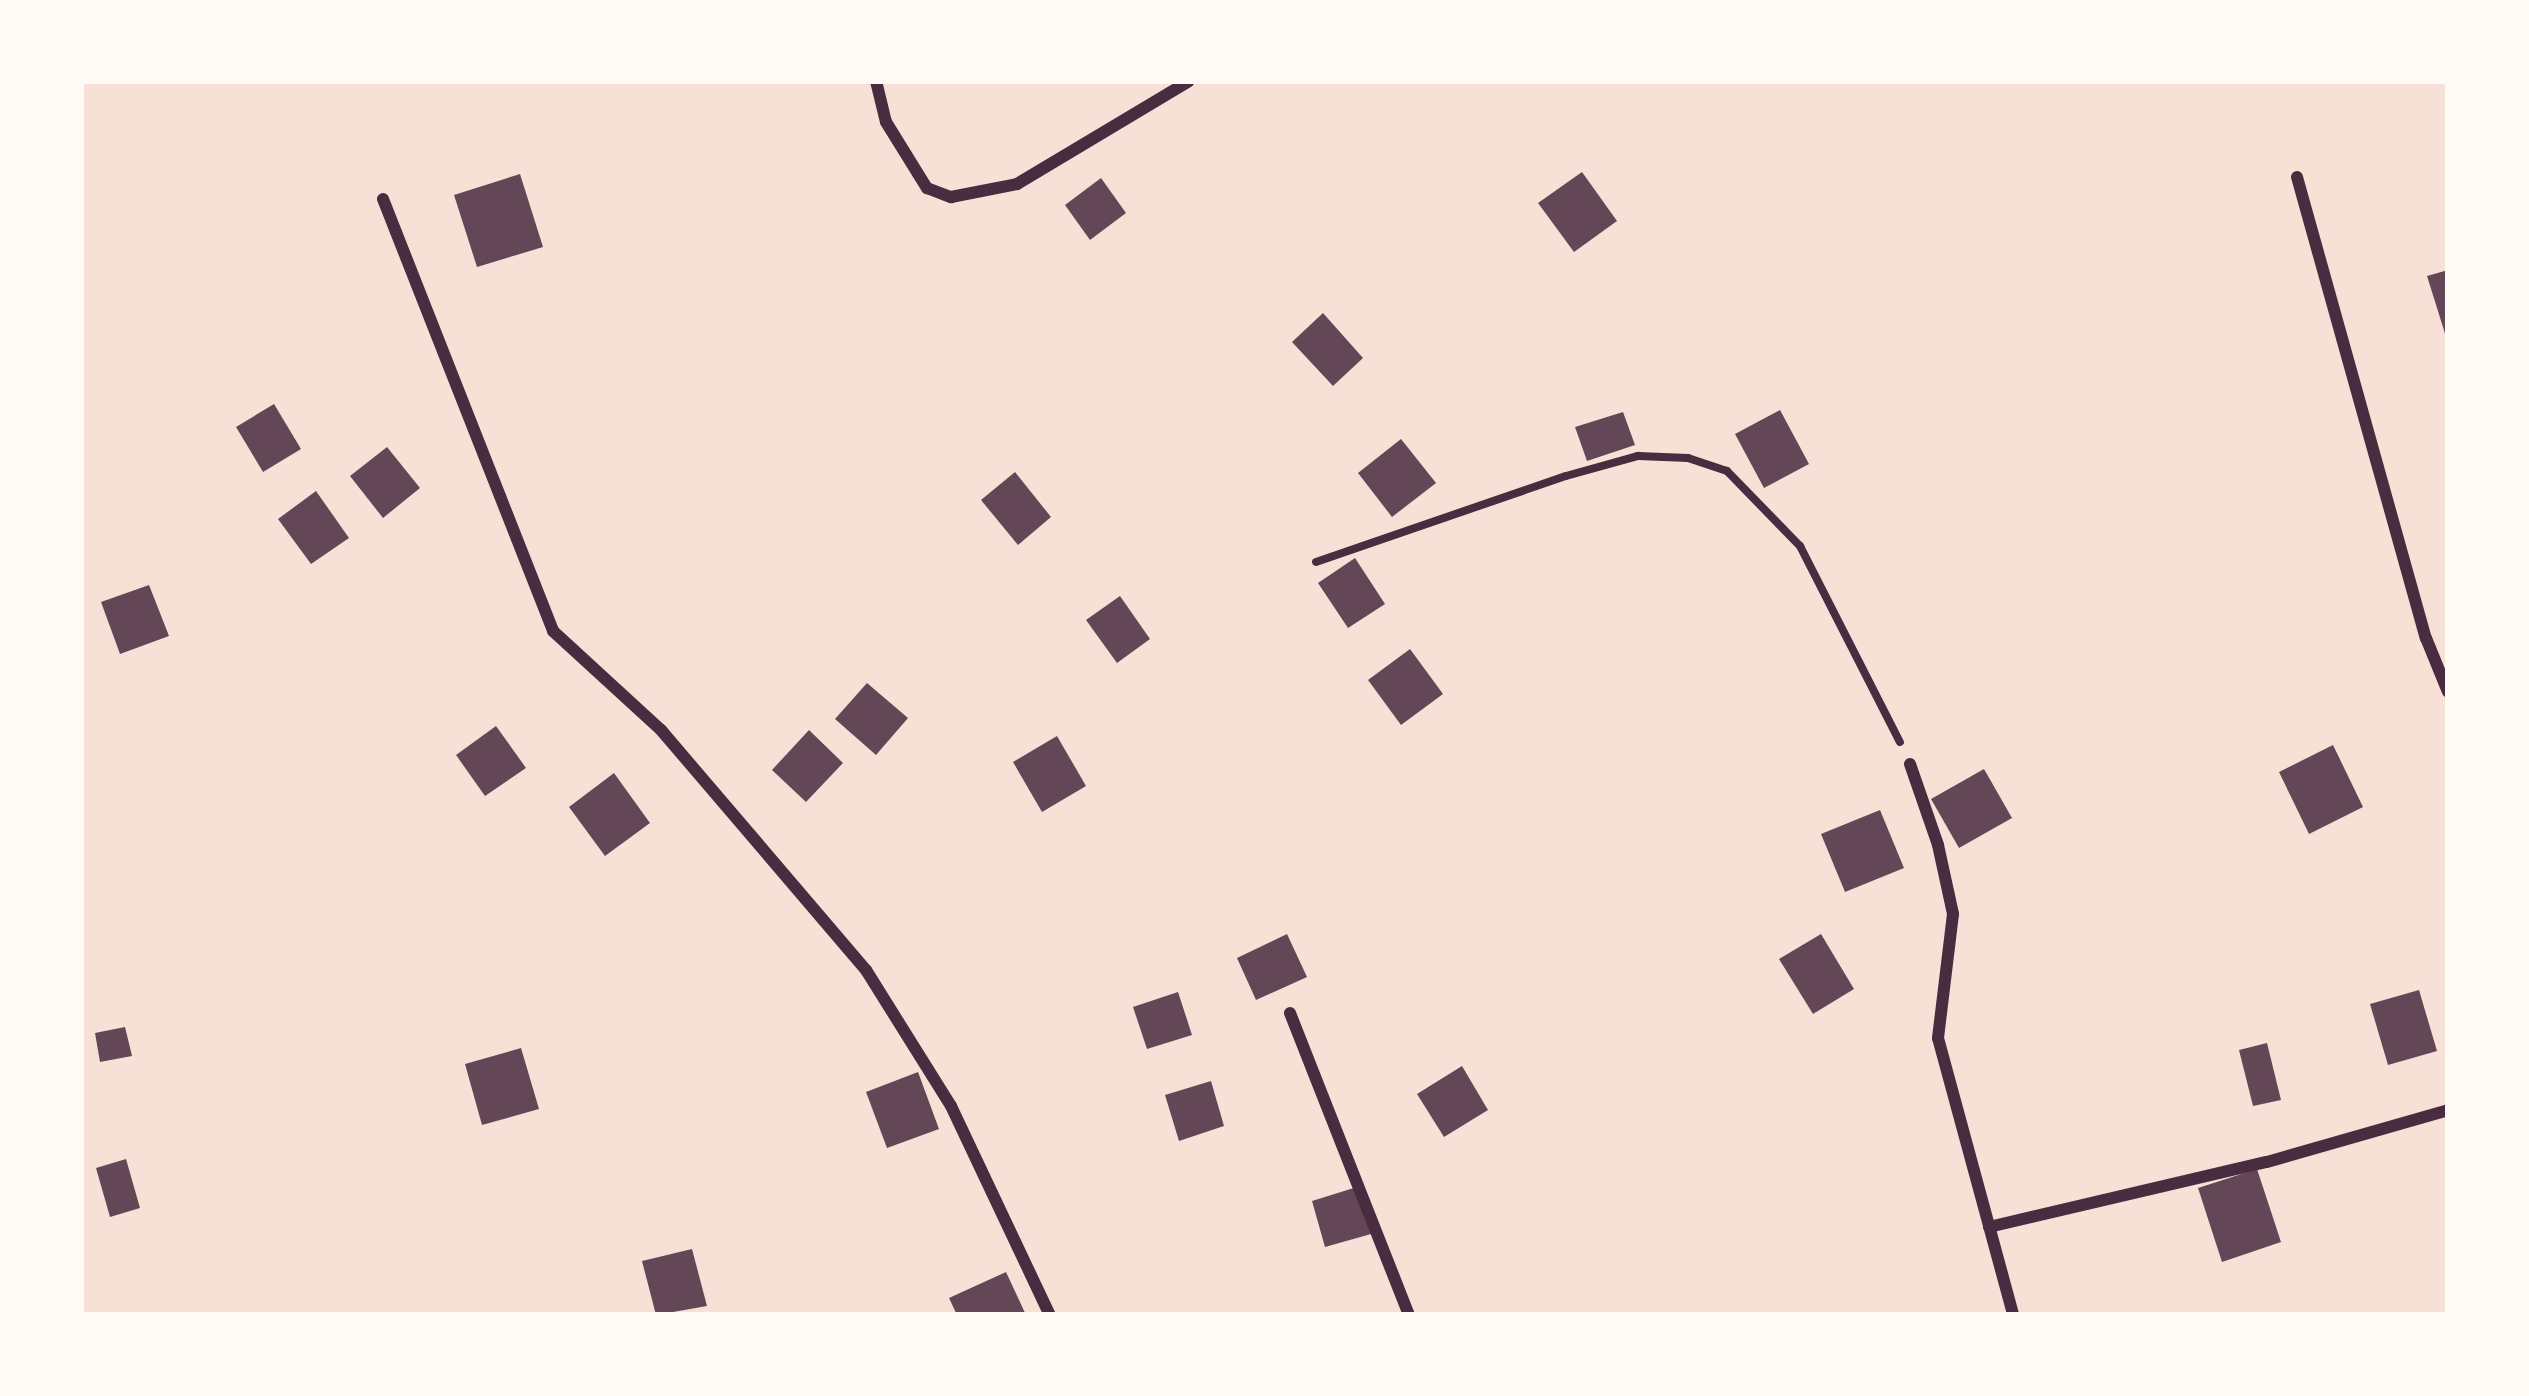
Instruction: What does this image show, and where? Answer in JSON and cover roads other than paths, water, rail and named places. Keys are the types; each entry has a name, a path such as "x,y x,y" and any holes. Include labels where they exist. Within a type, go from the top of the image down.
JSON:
{"street":[{"path":"876,81 886,122 927,188 952,197 1017,184 1189,81"},
{"path":"2297,177 2426,638 2448,692"},
{"path":"383,199 553,631 661,730 866,970 951,1106 1050,1315"},
{"path":"1910,764 1938,844 1953,914 1938,1038 2013,1315"},
{"path":"1290,1013 1409,1315"},
{"path":"1989,1227 2266,1162 2448,1110"}]}
